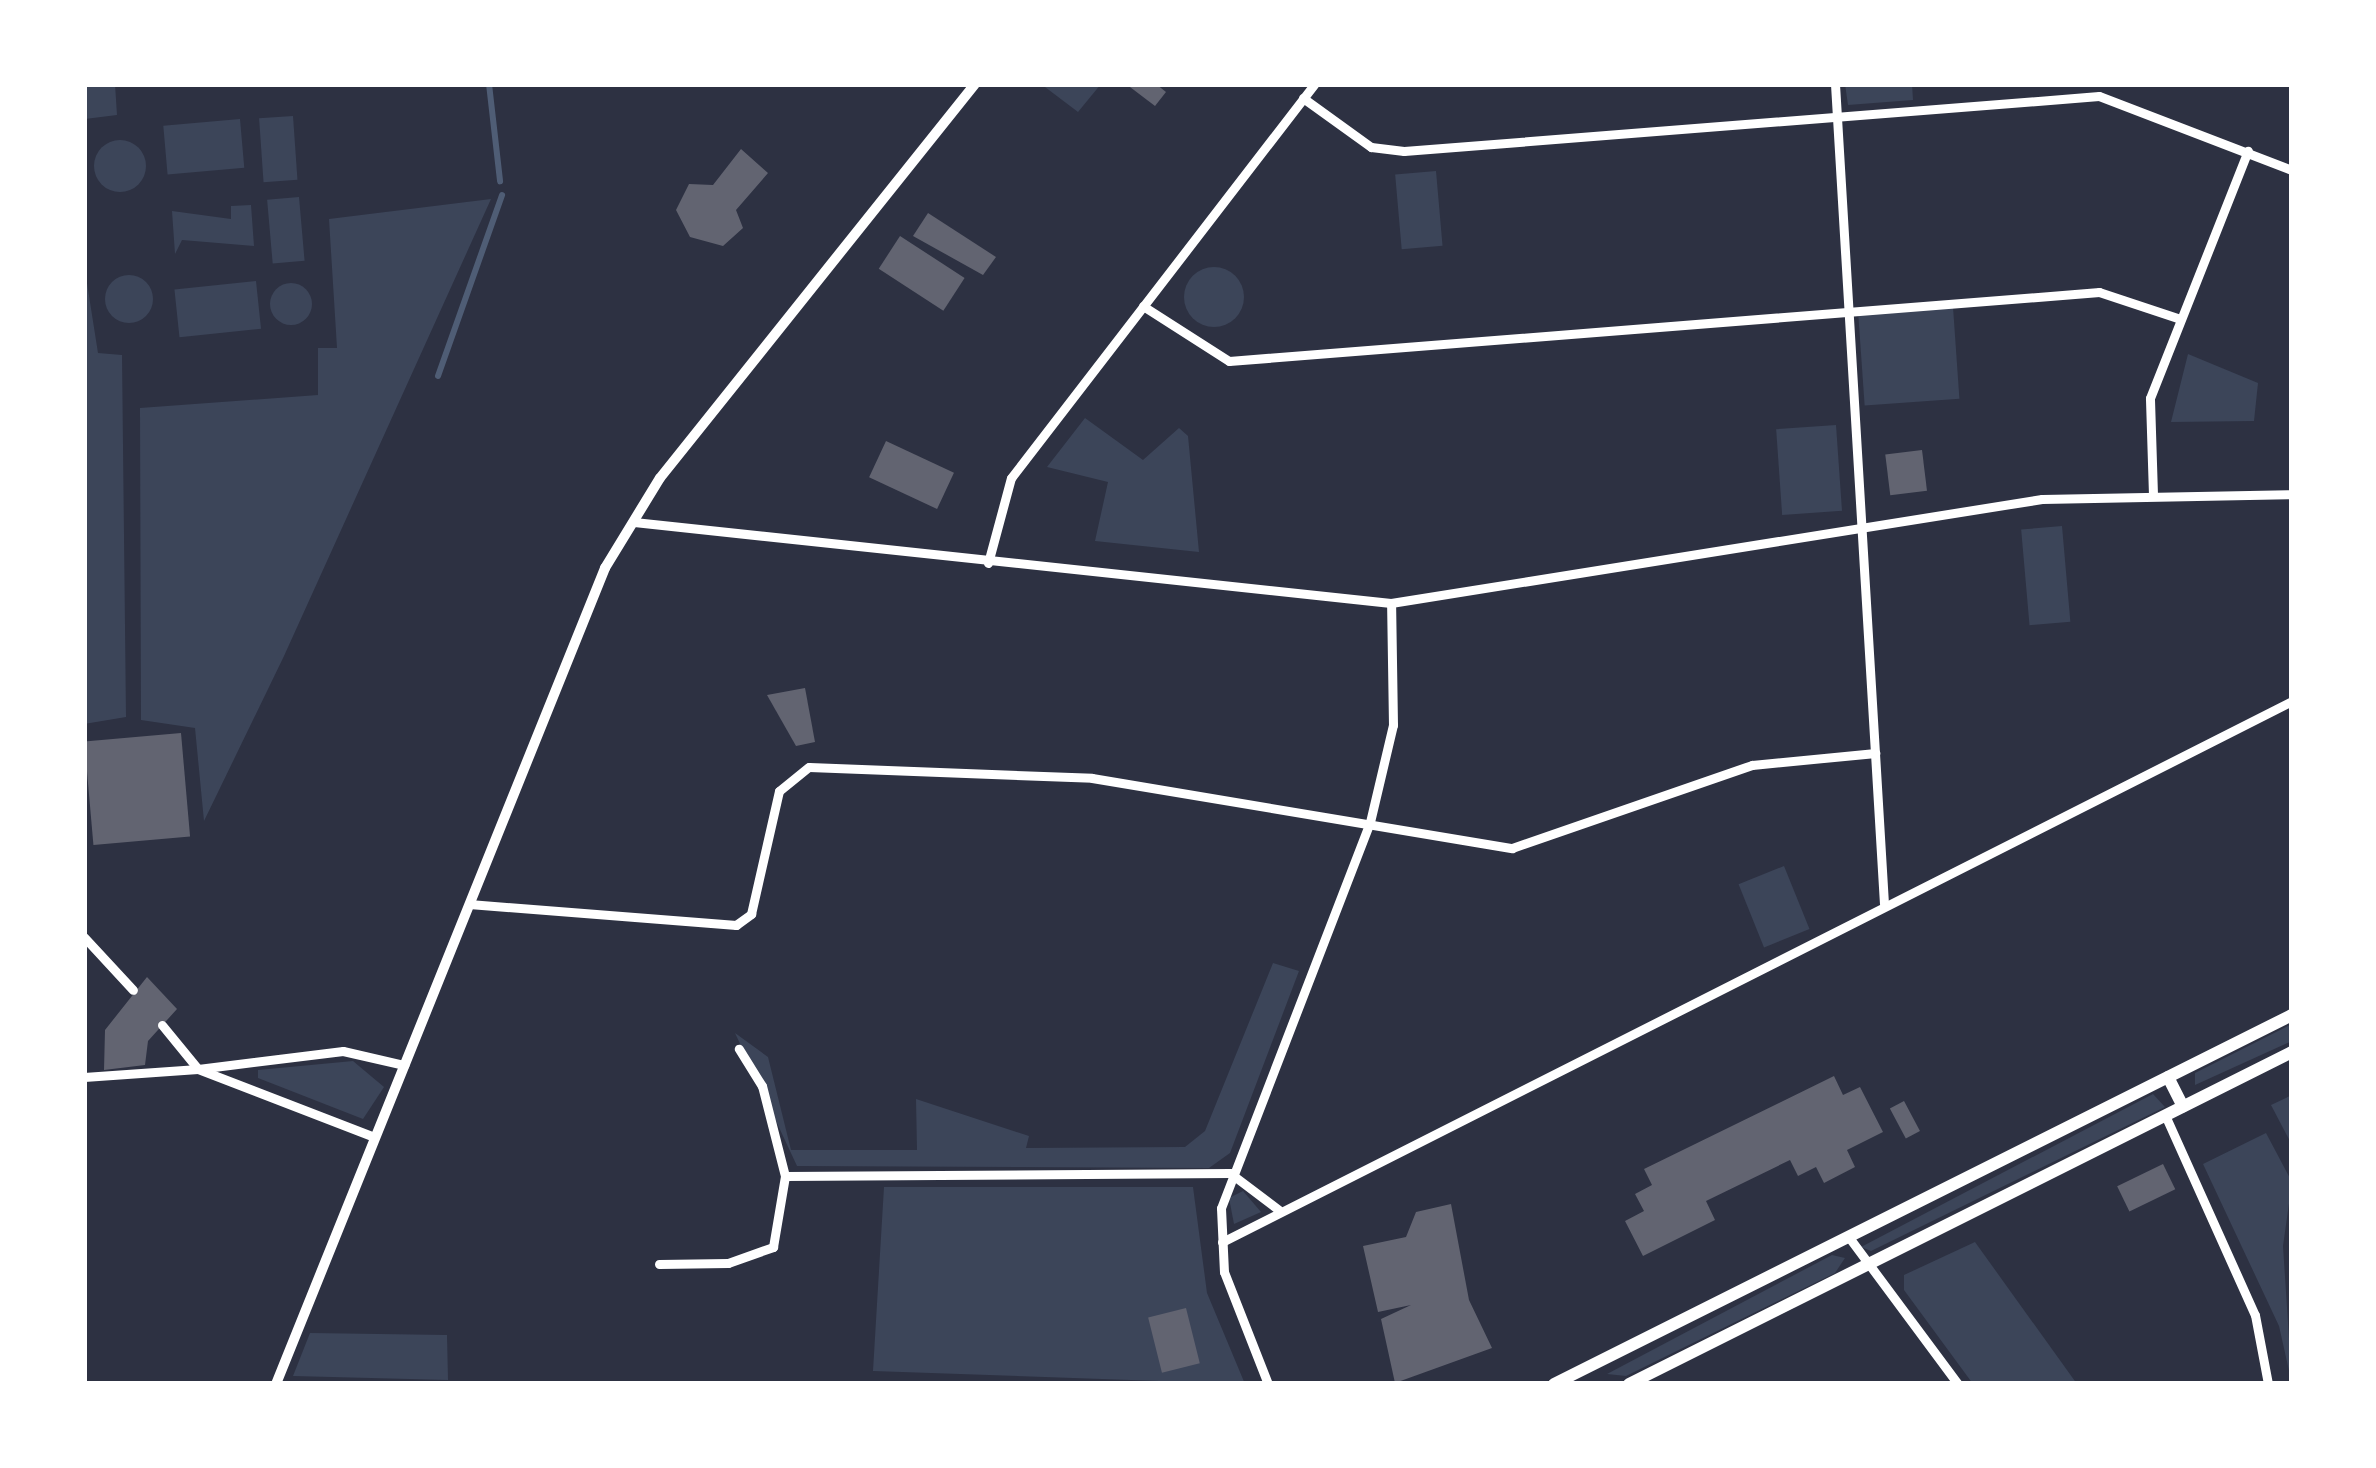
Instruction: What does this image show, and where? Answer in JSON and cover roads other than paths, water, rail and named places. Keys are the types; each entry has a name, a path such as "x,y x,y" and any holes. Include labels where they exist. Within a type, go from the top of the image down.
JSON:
{"main road":[{"path":"1554,1384 2292,1015"},
{"path":"1629,1384 2292,1052"},
{"path":"2168,1077 2183,1106"}],"street":[{"path":"276,1384 469,904 634,522 975,84"},
{"path":"988,563 1011,478 1314,84"},
{"path":"1835,84 1884,904"},
{"path":"1303,98 1371,147 1403,151 1837,112 2099,96 2292,170"},
{"path":"2153,495 2150,398 2248,151"},
{"path":"1143,306 1228,361 1850,308 2099,292 2180,319"},
{"path":"634,522 1391,603 1862,524 2153,495 2292,494"},
{"path":"1268,1384 1222,1242 1230,1174 1370,822 1393,725 1391,603"},
{"path":"1222,1242 2292,701"},
{"path":"469,904 736,925 751,914 779,791 809,767 1092,778 1529,847 1752,766 1875,753"},
{"path":"84,938 133,990"},
{"path":"162,1024 198,1069 374,1137"},
{"path":"658,1264 728,1263 773,1246 785,1176 762,1086 739,1049"},
{"path":"84,1077 343,1052 404,1065"},
{"path":"2165,1115 2255,1316 2268,1384"},
{"path":"785,1176 1230,1174 1279,1210"},
{"path":"1848,1236 1866,1267 1958,1384"}],"waterway":[{"path":"489,84 500,181"},
{"path":"438,376 502,195"}]}
